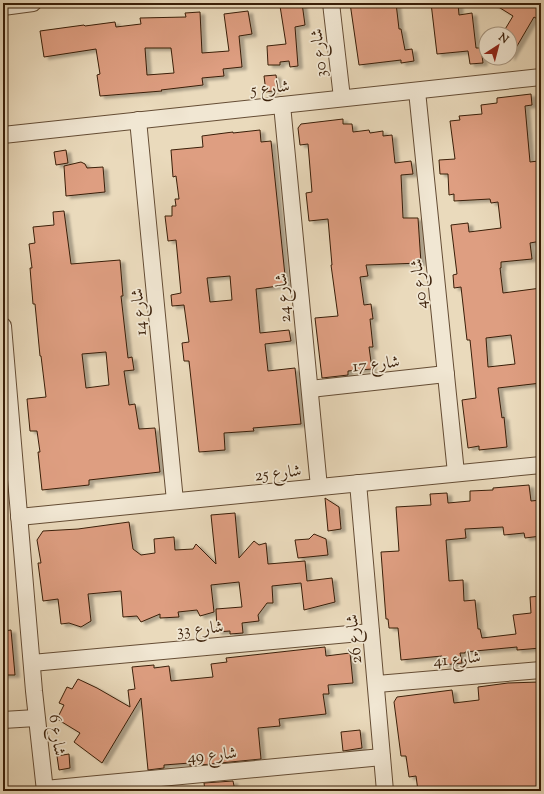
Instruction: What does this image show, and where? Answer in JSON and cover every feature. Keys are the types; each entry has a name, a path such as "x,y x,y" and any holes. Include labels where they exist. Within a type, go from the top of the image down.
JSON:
{"street":[{"path":"3,7 33,3"},
{"name":"شارع 30","path":"332,3 342,98"},
{"name":"شارع 5","path":"3,135 541,77"},
{"name":"شارع 40","path":"417,91 456,473"},
{"name":"شارع 24","path":"282,104 319,487"},
{"name":"شارع 14","path":"138,120 175,501"},
{"name":"شارع 6","path":"3,327 36,718 45,790"},
{"name":"شارع 17","path":"310,389 446,374"},
{"name":"شارع 25","path":"19,517 541,465"},
{"name":"شارع 26","path":"358,483 385,791"},
{"name":"شارع 33","path":"32,663 371,632"},
{"name":"شارع 41","path":"376,684 541,670"},
{"path":"3,720 36,718"},
{"name":"شارع 49","path":"45,790 382,757"}],"building":[{"path":"302,3 305,25 295,27 298,66 290,67 289,61 280,62 280,65 268,65 267,46 286,44 280,6"},
{"path":"350,3 396,3 399,29 401,29 405,50 412,49 414,61 401,63 401,60 359,65"},
{"path":"431,3 458,3 459,15 472,13 476,48 478,48 478,63 470,64 468,51 437,54"},
{"path":"492,3 541,3 541,21 534,17 518,44 518,26 507,26 513,16"},
{"path":"248,11 252,34 239,36 242,67 223,69 224,76 202,78 203,85 161,90 162,91 100,96 97,75 100,74 96,49 44,57 40,31 115,22 116,27 141,24 140,18 186,17 185,13 200,12 202,53 229,51 224,14","holes":["145,48 171,48 174,73 147,75"]},
{"path":"276,75 278,90 266,92 264,76"},
{"path":"531,94 532,105 525,106 530,162 538,161 541,199 541,241 530,243 532,259 501,262 500,268 503,293 541,288 541,383 498,388 502,418 504,417 507,447 479,450 479,446 468,448 462,400 476,398 470,340 467,340 461,287 454,288 453,275 457,274 451,225 468,223 469,232 501,228 498,202 491,203 490,199 454,201 454,194 449,195 448,174 440,174 439,160 455,159 450,121 460,120 459,116 482,114 481,105 497,103 497,98","holes":["511,335 515,364 488,367 486,338"]},
{"path":"343,119 343,124 352,124 353,132 369,130 370,133 383,131 383,136 392,135 395,163 411,161 413,174 401,175 403,218 418,218 421,263 366,265 368,276 360,277 364,305 371,304 373,319 370,319 373,347 369,347 372,369 348,371 348,375 322,378 315,318 338,316 331,265 328,219 309,221 306,193 312,192 308,144 300,145 298,128 301,124"},
{"path":"260,130 261,142 271,141 286,285 256,289 260,333 289,330 291,341 265,344 268,371 295,368 301,424 253,428 254,431 224,433 225,450 199,452 189,361 184,361 182,343 189,342 184,305 172,306 171,295 181,293 176,240 168,241 165,216 172,216 172,206 176,206 175,199 179,199 176,176 173,177 171,150 203,147 202,136","holes":["230,276 232,300 210,302 207,278"]},
{"path":"66,150 68,163 56,165 54,152"},
{"path":"81,162 85,164 87,168 103,167 105,192 66,196 64,166"},
{"path":"64,211 71,264 120,260 123,296 121,296 128,358 132,357 134,370 124,371 129,405 135,404 139,429 155,428 160,472 89,480 89,485 42,490 38,452 40,452 37,431 30,431 27,399 46,397 35,304 33,304 30,268 32,268 29,244 35,243 33,227 54,225 53,212","holes":["106,352 109,385 86,388 82,354"]},
{"path":"529,485 531,501 541,500 541,536 525,538 524,533 504,535 503,527 465,529 466,538 446,540 449,581 463,580 464,601 475,600 478,629 480,629 482,638 516,634 513,615 531,613 530,597 541,596 541,648 517,650 517,647 465,652 460,653 462,663 443,665 442,656 401,660 398,628 389,628 388,619 386,619 381,552 399,551 396,507 431,505 430,494 447,493 448,503 470,501 470,491 493,490 493,488"},
{"path":"325,498 339,507 341,529 328,531"},
{"path":"235,513 239,558 254,541 259,545 266,543 268,564 305,561 307,581 332,578 335,602 304,610 301,583 272,586 273,603 267,603 258,615 259,621 242,623 243,633 230,634 230,631 217,632 216,609 242,607 239,582 211,585 214,612 200,616 197,610 178,612 179,617 160,618 160,614 141,622 137,616 123,617 121,591 88,594 91,621 81,627 69,623 61,624 58,599 43,601 38,563 41,563 37,540 43,531 78,529 129,522 133,549 141,555 155,553 154,539 174,537 175,550 193,549 196,544 216,564 211,515"},
{"path":"314,534 326,539 328,555 298,558 295,540 309,539"},
{"path":"11,630 15,675 3,675 3,631"},
{"path":"325,647 326,656 350,653 353,683 328,685 329,694 323,694 326,714 279,719 280,726 258,728 261,759 190,766 190,763 164,765 164,768 148,770 141,698 102,763 74,742 80,733 57,719 64,705 59,703 67,687 72,689 78,679 130,707 128,690 135,689 132,667 154,665 154,668 169,666 171,681 213,677 211,664 227,662 226,658"},
{"path":"541,682 541,791 418,791 416,776 409,777 406,756 401,756 394,702 397,697 452,690 454,703 479,700 478,687 508,683"},
{"path":"360,730 362,748 343,751 341,732"},
{"path":"69,754 70,768 59,770 57,756"},
{"path":"233,781 235,791 205,791 204,783"}]}
